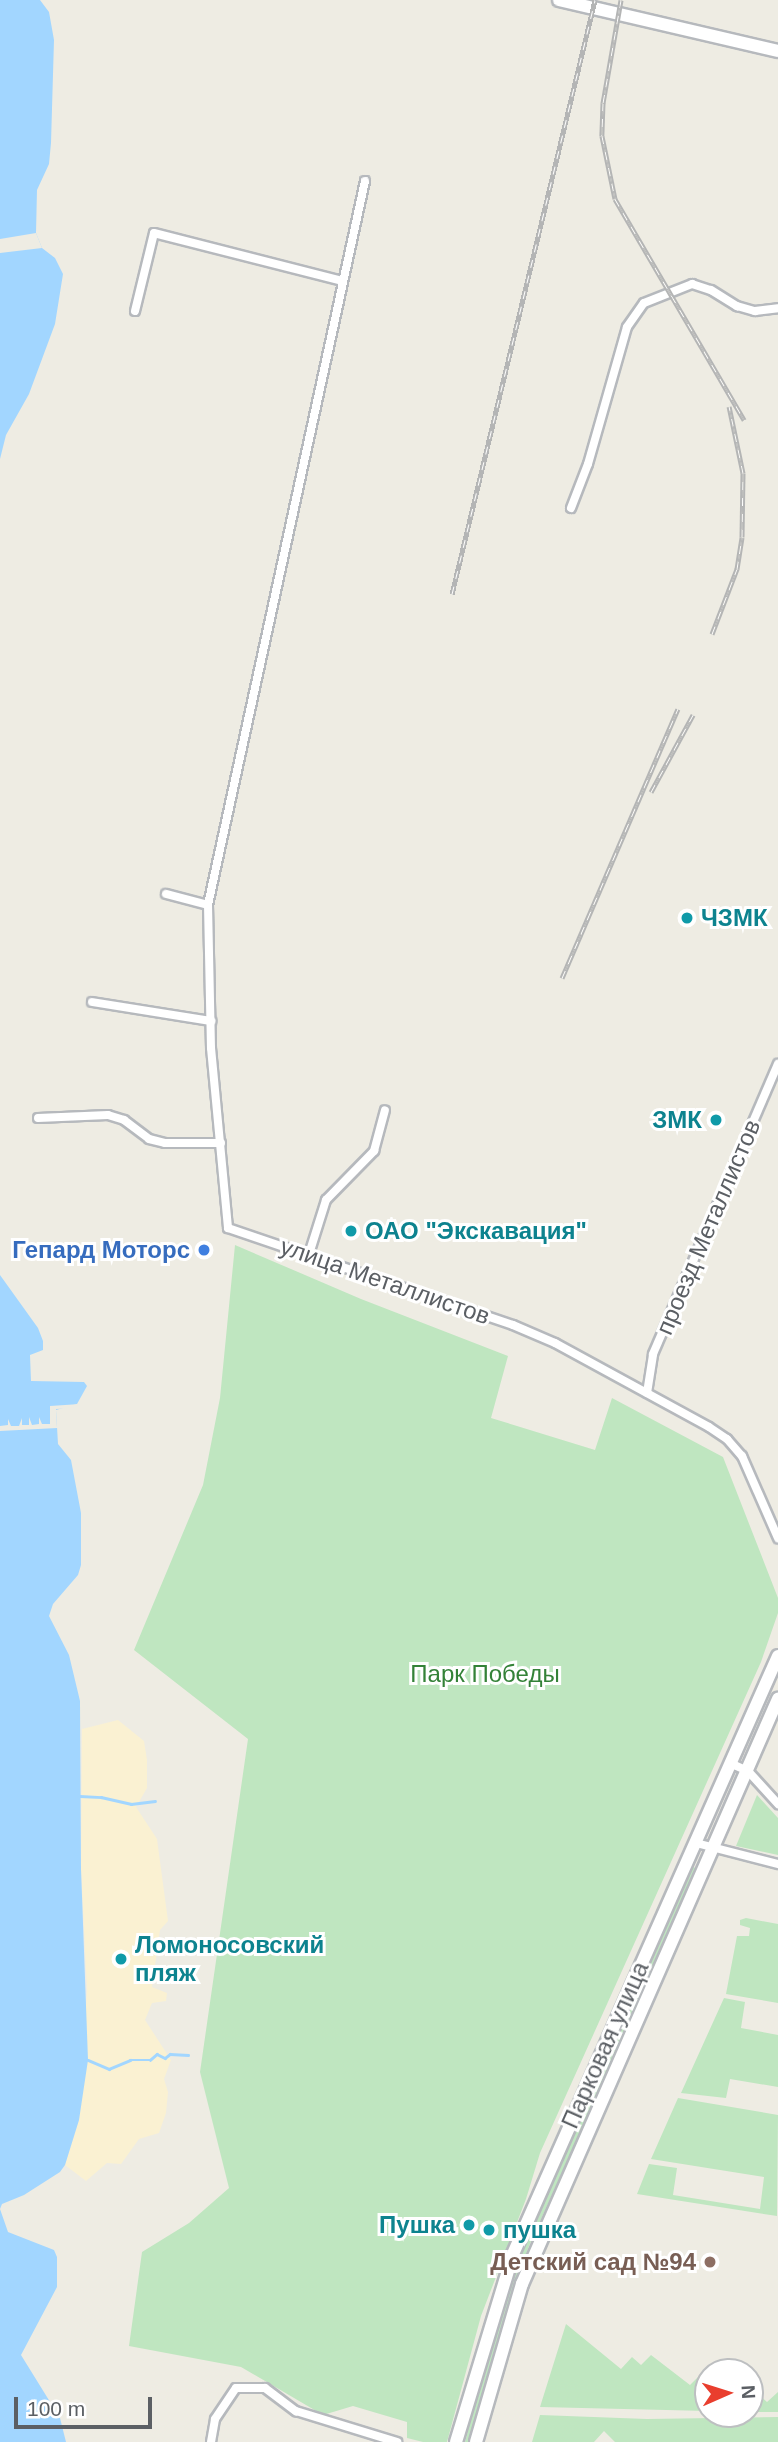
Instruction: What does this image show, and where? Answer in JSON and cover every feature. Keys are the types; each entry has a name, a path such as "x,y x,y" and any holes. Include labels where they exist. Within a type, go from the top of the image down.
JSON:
{"main road":[{"path":"559,0 778,51"},
{"name":"Парковая улица","path":"456,2442 513,2254 778,1656"},
{"name":"Парковая улица","path":"476,2442 522,2284 778,1699"}],"street":[{"name":"улица Металлистов","path":"365,181 208,905 211,1021 228,1228 513,1325 555,1343 647,1393 727,1439 742,1456 778,1538"},
{"path":"135,311 154,233 343,281"},
{"path":"571,508 588,464 627,327 644,303 692,284 711,290 737,306 755,311 778,308"},
{"path":"166,894 208,905"},
{"path":"92,1002 211,1021"},
{"name":"проезд Металлистов","path":"647,1393 653,1354 778,1064"},
{"path":"309,1254 326,1200 374,1151 385,1110"},
{"path":"37,1118 108,1115 124,1120 149,1139 165,1143 221,1143"},
{"path":"732,1763 748,1770 778,1804"},
{"path":"696,1843 712,1850 778,1864"},
{"path":"211,2442 215,2419 236,2388 265,2388 296,2411 397,2442"}],"green space":[{"name":"Парк Победы","path":"235,1245 361,1299 508,1356 491,1418 595,1450 612,1398 723,1457 778,1598 778,1613 761,1662 540,2153 526,2199 481,2316 447,2442 423,2442 407,2438 407,2422 353,2406 323,2415 241,2367 129,2346 142,2252 189,2223 229,2188 200,2072 248,1739 134,1650 203,1485 220,1398"},
{"path":"757,1795 778,1818 778,1855 736,1846"},
{"path":"693,1867 698,1869 529,2246 513,2287 470,2442 465,2442 499,2316 524,2244"},
{"path":"746,1918 778,1924 778,2003 726,1994 737,1936 749,1936 750,1928 740,1925 740,1920"},
{"path":"724,1998 745,2002 741,2028 778,2035 778,2087 730,2079 726,2098 681,2093"},
{"path":"678,2098 778,2115 777,2216 637,2194 649,2164 677,2168 673,2195 760,2209 764,2177 651,2159"},
{"path":"566,2324 621,2369 632,2357 641,2365 651,2355 690,2385 694,2381 694,2411 540,2407"},
{"path":"778,2392 778,2412 764,2412 764,2399 767,2402"},
{"path":"540,2415 694,2418 694,2428 764,2428 764,2417 778,2417 778,2442 615,2442 604,2431 594,2442 532,2442"}],"sand":[{"name":"Ломоносовский пляж","path":"118,1720 144,1741 147,1760 147,1788 136,1807 157,1839 168,1921 160,1930 152,1987 167,1993 166,2001 152,2003 145,2020 171,2060 164,2079 168,2092 166,2113 159,2133 139,2139 121,2164 107,2163 86,2181 65,2165 79,2120 87,1990 81,1869 82,1729"}],"water":[{"path":"0,0 40,0 49,12 54,40 51,143 49,164 37,190 36,233 42,248 55,258 63,274 55,324 29,394 6,435 0,459"},
{"path":"0,1275 38,1328 43,1341 43,1350 30,1355 31,1381 84,1382 87,1386 77,1404 56,1410 58,1444 71,1460 81,1513 81,1565 78,1575 53,1604 49,1616 69,1655 80,1701 81,1869 88,2060 79,2120 65,2165 60,2172 24,2195 2,2204 0,2209"},
{"path":"0,2209 8,2232 54,2250 57,2257 57,2287 21,2355 60,2418 66,2442 0,2442"}],"pier":[{"path":"36,233 42,248 0,253 0,239"},
{"path":"80,1404 75,1408 56,1409 57,1428 0,1431 0,1426 8,1425 8,1419 11,1426 19,1426 22,1418 22,1425 29,1425 29,1417 32,1425 39,1424 39,1417 42,1424 50,1424 50,1406"}],"waterway":[{"path":"80,1796 101,1797 131,1804 155,1801"},
{"path":"88,2060 109,2069 130,2060 150,2060 157,2054 165,2058 170,2054 188,2055"}],"railway":[{"path":"452,594 595,0"},
{"path":"621,0 603,103 602,136 615,199 744,420"},
{"path":"712,634 737,569 742,537 743,473 729,406"},
{"path":"562,978 678,709"},
{"path":"651,792 693,715"}],"place":[{"name":"ЧЗМК","path":"687,918"},
{"name":"ЗМК","path":"716,1120"},
{"name":"ОАО \"Экскавация\"","path":"351,1231"},
{"name":"Гепард Моторс","path":"204,1250"},
{"name":"Ломоносовский пляж","path":"121,1959"},
{"name":"Пушка","path":"469,2225"},
{"name":"пушка","path":"489,2230"},
{"name":"Детский сад №94","path":"710,2262"}]}
